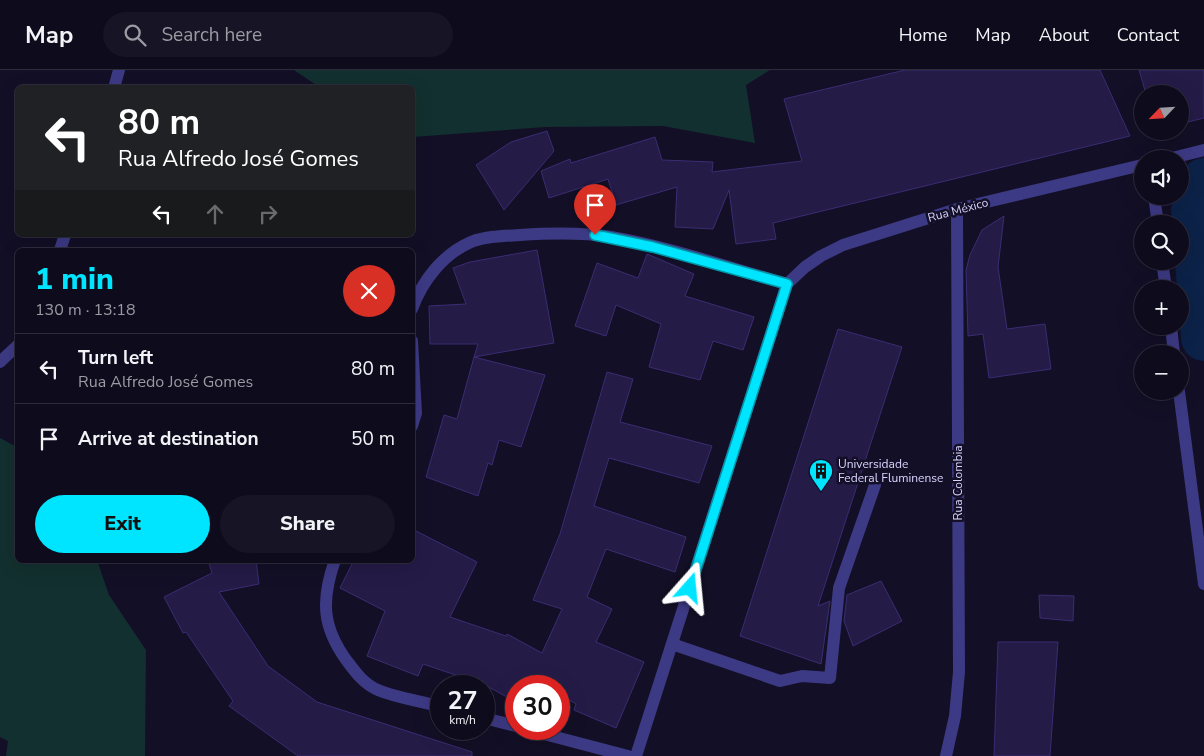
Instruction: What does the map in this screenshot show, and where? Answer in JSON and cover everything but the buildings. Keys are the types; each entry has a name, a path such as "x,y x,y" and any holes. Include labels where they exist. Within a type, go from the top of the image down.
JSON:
{"street":[{"path":"115,85 119,70"},
{"path":"1189,154 1204,150"},
{"name":"Rua México","path":"787,284 805,267 828,252 957,209 1134,167"},
{"name":"Rua Colombia","path":"946,756 955,716 959,672 957,209"},
{"path":"415,300 430,273 470,242 491,237 538,234 578,233 611,237 787,284 636,756"},
{"path":"0,362 15,347"},
{"path":"415,395 415,416"},
{"path":"1180,400 1204,584"},
{"path":"672,644 780,681 802,676 830,678 839,588 875,485"},
{"path":"334,563 325,594 327,625 344,656 359,677 378,690 430,704"},
{"path":"567,740 628,756"}],"green space":[{"path":"294,70 770,70 746,85 755,143 663,126 545,127 415,137 415,85 316,85"},
{"path":"0,438 15,446 15,563 98,563 109,595 146,650 145,756 6,756 8,741 0,737"}],"waterway":[{"path":"1204,181 1194,210 1204,338"}],"place":[{"name":"Universidade Federal Fluminense","path":"821,492"}],"route":[{"path":"595,235 653,247 787,284 690,588"}]}
